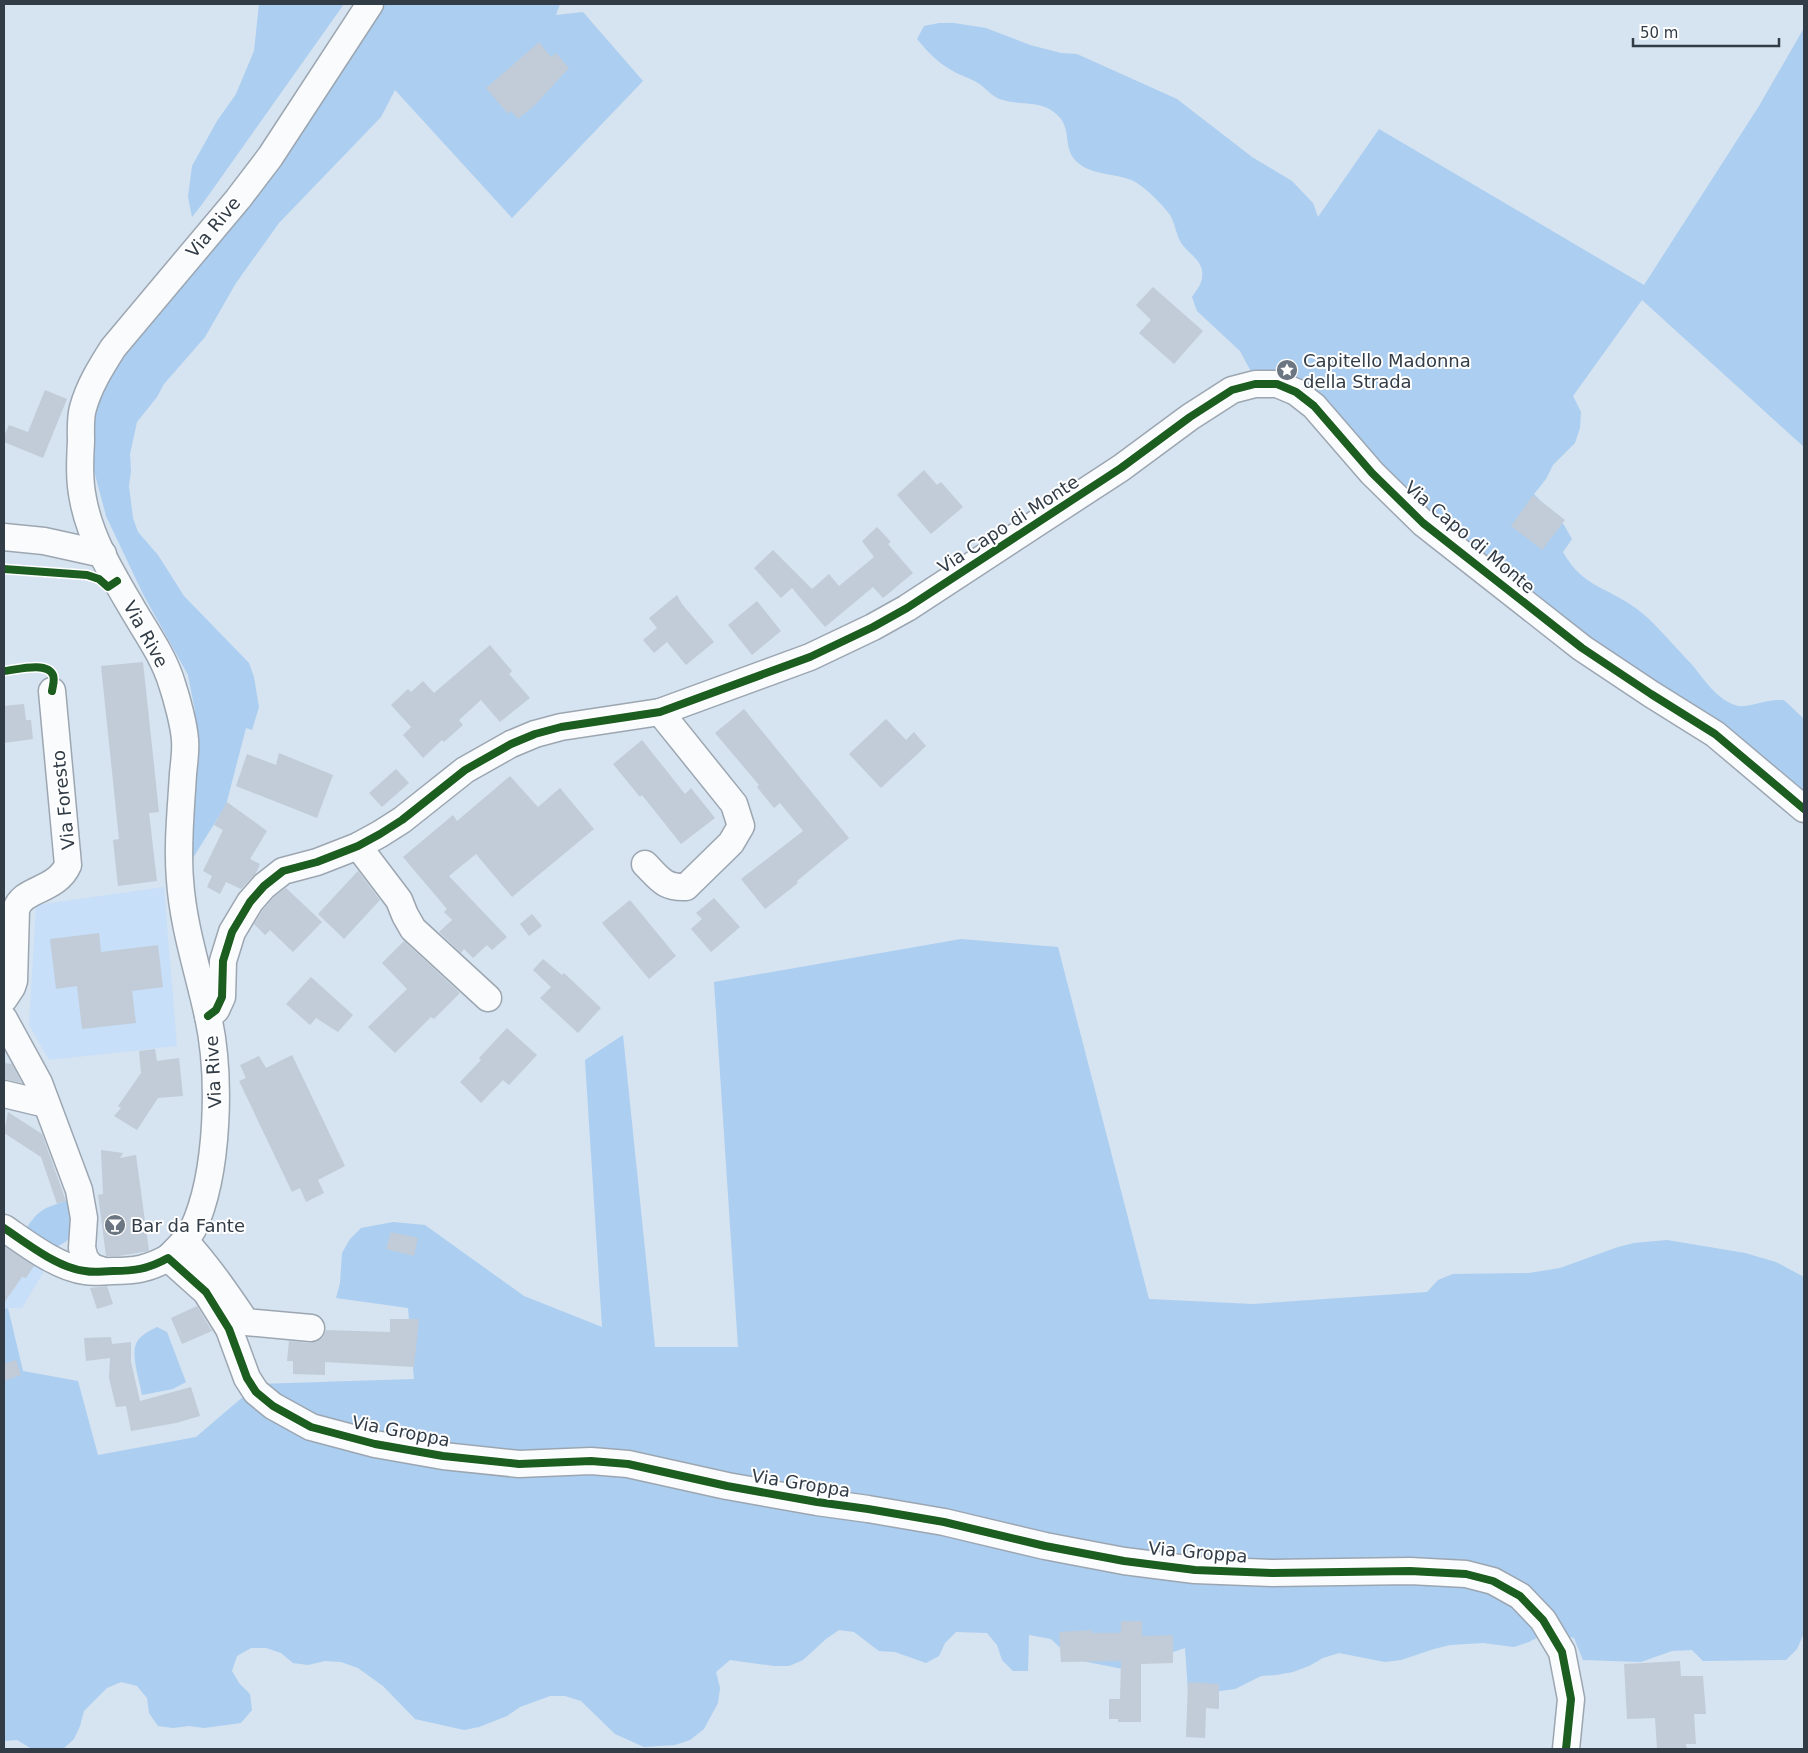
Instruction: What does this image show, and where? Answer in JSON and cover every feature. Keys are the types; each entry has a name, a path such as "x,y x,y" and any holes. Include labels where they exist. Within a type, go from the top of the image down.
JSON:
{"street":[{"name":"Via Rive","path":"176,1250 192,1230 205,1194 215,1116 215,1064 208,1016 182,903 179,850 185,740 172,682 153,642 103,554 88,520 81,478 80,453 83,409 96,375 113,348 238,199 270,157 312,89 370,4"},
{"name":"Via Capo di Monte","path":"208,1016 216,1010 222,997 223,961 232,932 250,902 283,871 317,862 358,846 402,820 465,770 511,744 535,734 561,727 660,712 810,657 873,627 907,608 1121,468 1190,417 1232,390 1255,384 1276,384 1296,392 1314,406 1372,473 1423,523 1582,648 1650,694 1715,734 1804,808"},
{"path":"4,537 44,541 103,554"},
{"name":"Via Foresto","path":"4,999 14,981 16,910 19,902 27,895 56,882 62,877 68,865 52,690"},
{"path":"645,864 663,882 673,887 686,887 732,843 741,826 734,804 660,712"},
{"path":"358,846 399,900 413,929 488,998"},
{"path":"4,1019 39,1083 79,1190 84,1226 82,1248 85,1259 92,1267 104,1271"},
{"path":"4,1094 46,1104"},
{"path":"48,1256 55,1256 70,1248 84,1226"},
{"path":"4,1228 48,1256 76,1269 95,1272 130,1271 147,1268 176,1250 207,1266 246,1322 311,1328"},
{"name":"Via Groppa","path":"176,1250 206,1292 229,1329 246,1378 256,1392 273,1406 312,1426 375,1444 443,1456 519,1464 591,1461 628,1464 727,1486 808,1501 944,1522 1045,1546 1124,1561 1186,1568 1272,1573 1410,1571 1466,1574 1493,1581 1520,1596 1543,1620 1562,1652 1570,1699 1566,1749"}],"shaded area":[{"path":"259,4 344,4 192,217 188,197 192,166 217,121 236,94 254,51"},
{"path":"385,4 560,4 556,15 583,12 643,81 512,218 395,90 381,117 279,223 236,283 205,337 164,384 157,397 137,422 130,454 131,471 129,486 133,518 138,532 158,555 184,596 249,663 254,677 259,707 252,730 246,728 226,805 191,861 195,711 188,675 143,594 106,516 91,459 92,426 101,394 113,369 274,166"},
{"path":"954,23 986,28 1030,45 1061,53 1077,54 1177,99 1252,157 1292,181 1313,203 1318,217 1379,129 1644,285 1759,106 1804,28 1804,447 1642,300 1573,396 1581,412 1580,428 1575,443 1553,465 1546,479 1534,494 1564,525 1572,539 1563,552 1579,573 1643,614 1691,663 1717,694 1739,706 1784,700 1804,719 1804,804 1614,670 1344,443 1254,377 1240,351 1197,311 1192,297 1201,281 1201,266 1181,243 1172,218 1163,206 1137,183 1122,177 1091,170 1077,162 1069,149 1066,129 1063,123 1059,116 1051,110 1039,105 999,99 978,83 954,72 937,60 917,39 924,26"},
{"path":"164,887 177,1046 49,1060 29,1025 36,905"},
{"path":"961,939 1058,947 1149,1299 1253,1304 1427,1292 1438,1280 1453,1274 1529,1273 1560,1268 1634,1243 1667,1240 1745,1253 1776,1262 1804,1277 1804,1633 1797,1649 1786,1660 1703,1661 1692,1650 1672,1651 1641,1662 1583,1660 1574,1638 1557,1633 1542,1635 1514,1647 1483,1643 1450,1645 1401,1660 1385,1662 1339,1653 1293,1672 1261,1676 1235,1689 1188,1691 1185,1648 1123,1669 1072,1659 1051,1639 1029,1635 1028,1671 1013,1671 1002,1660 997,1645 987,1633 956,1632 945,1643 939,1656 926,1663 895,1652 879,1651 854,1632 839,1630 803,1660 789,1666 774,1666 730,1660 716,1672 720,1688 718,1703 704,1729 690,1740 675,1745 644,1747 615,1734 581,1701 565,1696 550,1696 520,1707 507,1716 479,1727 464,1730 415,1719 383,1686 358,1668 341,1662 325,1661 308,1665 293,1663 281,1653 266,1648 251,1648 237,1656 232,1671 239,1683 250,1694 252,1710 241,1723 204,1728 158,1726 149,1713 147,1698 137,1686 121,1682 107,1688 84,1711 74,1739 63,1749 32,1749 17,1740 4,1741 4,1309 8,1308 23,1371 78,1381 98,1455 196,1437 258,1384 414,1379 408,1308 336,1298 340,1283 342,1253 350,1239 361,1228 393,1222 425,1225 524,1296 602,1327 585,1060 623,1035 655,1347 738,1347 714,982"},
{"path":"75,1198 75,1223 71,1236 66,1241 50,1249 23,1234 34,1218 44,1209"},
{"path":"4,1238 47,1266 22,1308 4,1308"},
{"path":"157,1327 167,1332 186,1382 173,1389 142,1395 135,1362 136,1344 139,1339"}],"building":[{"path":"539,42 551,57 556,53 569,68 535,105 518,119 511,111 508,114 486,88"},
{"path":"1153,287 1203,331 1174,364 1139,333 1151,320 1136,305"},
{"path":"45,390 67,399 43,458 4,442 4,436 9,425 28,432"},
{"path":"924,470 937,485 941,482 963,507 931,534 897,495"},
{"path":"1533,495 1565,520 1542,550 1511,526"},
{"path":"877,527 891,542 888,544 913,573 883,598 873,587 825,627 792,588 781,598 754,568 773,550 812,589 829,574 839,586 874,557 862,541"},
{"path":"677,595 682,604 714,642 686,665 667,642 654,653 643,640 657,628 649,618"},
{"path":"757,601 781,631 752,655 728,625"},
{"path":"490,645 512,671 509,674 530,698 500,722 481,700 459,720 463,725 444,742 442,740 423,758 403,735 411,727 391,705 408,689 411,692 423,681 434,693"},
{"path":"143,662 159,812 149,813 157,881 118,886 113,840 119,839 101,666"},
{"path":"24,704 26,720 31,720 33,739 4,743 4,706"},
{"path":"744,709 849,838 765,909 741,879 803,831 780,803 774,808 757,787 759,785 715,733"},
{"path":"886,719 906,740 914,732 926,746 881,788 849,754"},
{"path":"642,740 685,794 691,788 715,818 681,844 642,795 640,797 613,764"},
{"path":"279,753 333,775 317,818 236,786 247,754 276,765"},
{"path":"396,769 409,783 382,807 369,793"},
{"path":"510,776 538,807 560,788 594,829 512,897 476,854 449,876 507,937 492,950 487,945 473,958 464,949 461,953 439,932 452,920 444,912 447,909 403,857 453,815 457,821"},
{"path":"227,802 267,831 250,859 260,864 256,873 241,889 226,882 220,894 207,887 212,876 203,871 223,830 214,825"},
{"path":"358,871 380,900 344,939 318,914"},
{"path":"286,888 322,922 293,952 270,930 265,935 254,924 274,897"},
{"path":"714,898 740,927 711,952 691,929 702,919 696,913"},
{"path":"630,900 676,956 649,979 602,923"},
{"path":"532,914 542,926 529,936 520,924"},
{"path":"99,933 101,952 158,945 163,987 132,991 136,1023 82,1029 77,986 56,989 50,939"},
{"path":"404,941 460,993 434,1019 431,1017 395,1053 368,1027 407,989 382,963"},
{"path":"543,959 562,975 564,973 601,1008 578,1033 540,998 551,987 533,970"},
{"path":"311,977 353,1015 338,1032 316,1018 310,1025 286,1004"},
{"path":"507,1028 537,1055 509,1085 503,1080 481,1103 460,1082"},
{"path":"155,1049 157,1061 179,1058 183,1096 158,1098 137,1130 114,1116 121,1108 118,1106 141,1073 139,1051"},
{"path":"292,1055 345,1166 318,1180 324,1193 306,1202 300,1188 292,1192 239,1081 246,1078 240,1065 259,1056 266,1068"},
{"path":"4,1063 12,1064 22,1083 4,1079"},
{"path":"8,1112 42,1134 66,1201 57,1204 41,1157 4,1133"},
{"path":"101,1150 123,1153 120,1158 136,1155 149,1251 119,1256 106,1256 98,1195 103,1194"},
{"path":"391,1232 418,1238 414,1256 386,1249"},
{"path":"4,1246 34,1266 26,1278 22,1277 4,1303"},
{"path":"107,1286 113,1304 97,1309 90,1288"},
{"path":"197,1306 212,1331 182,1344 171,1318"},
{"path":"390,1319 419,1319 414,1367 325,1362 325,1375 293,1374 293,1361 287,1361 289,1341 317,1342 323,1337 326,1330 390,1332"},
{"path":"111,1337 112,1344 131,1342 131,1362 140,1401 191,1387 200,1416 176,1423 131,1431 126,1406 116,1407 109,1378 110,1358 86,1361 84,1338"},
{"path":"16,1360 21,1375 4,1381 4,1364"},
{"path":"1121,1621 1142,1621 1142,1636 1173,1635 1173,1663 1141,1664 1141,1722 1118,1722 1118,1719 1109,1719 1109,1699 1120,1699 1121,1661 1061,1662 1059,1632 1092,1630 1092,1633 1121,1633"},
{"path":"1680,1661 1681,1676 1703,1676 1706,1714 1694,1714 1696,1744 1686,1744 1687,1749 1657,1749 1655,1718 1627,1719 1624,1664"},
{"path":"1188,1682 1219,1684 1219,1709 1206,1708 1205,1738 1186,1737"}],"cycle path":[{"path":"208,1016 216,1010 222,997 223,961 232,932 250,902 264,886 283,871 317,862 358,846 402,820 465,770 511,744 535,734 561,727 660,712 810,657 873,627 907,608 1121,468 1190,417 1232,390 1255,384 1277,384 1296,392 1314,406 1372,473 1423,523 1582,648 1715,734 1804,809"},
{"path":"4,569 87,575 99,579 108,587 117,581"},
{"path":"4,671 31,667 44,668 53,675 52,691"},
{"path":"4,1228 53,1260 85,1271 135,1270 154,1265 168,1258 206,1292 229,1329 247,1378 256,1392 273,1406 311,1427 375,1444 443,1456 519,1464 591,1461 628,1464 727,1486 944,1522 1045,1546 1124,1561 1195,1570 1272,1573 1410,1571 1466,1574 1493,1581 1520,1596 1543,1620 1562,1652 1571,1699 1566,1749"}],"place":[{"name":"Capitello Madonna della Strada","path":"1287,370"},
{"name":"Bar da Fante","path":"115,1225"}]}
